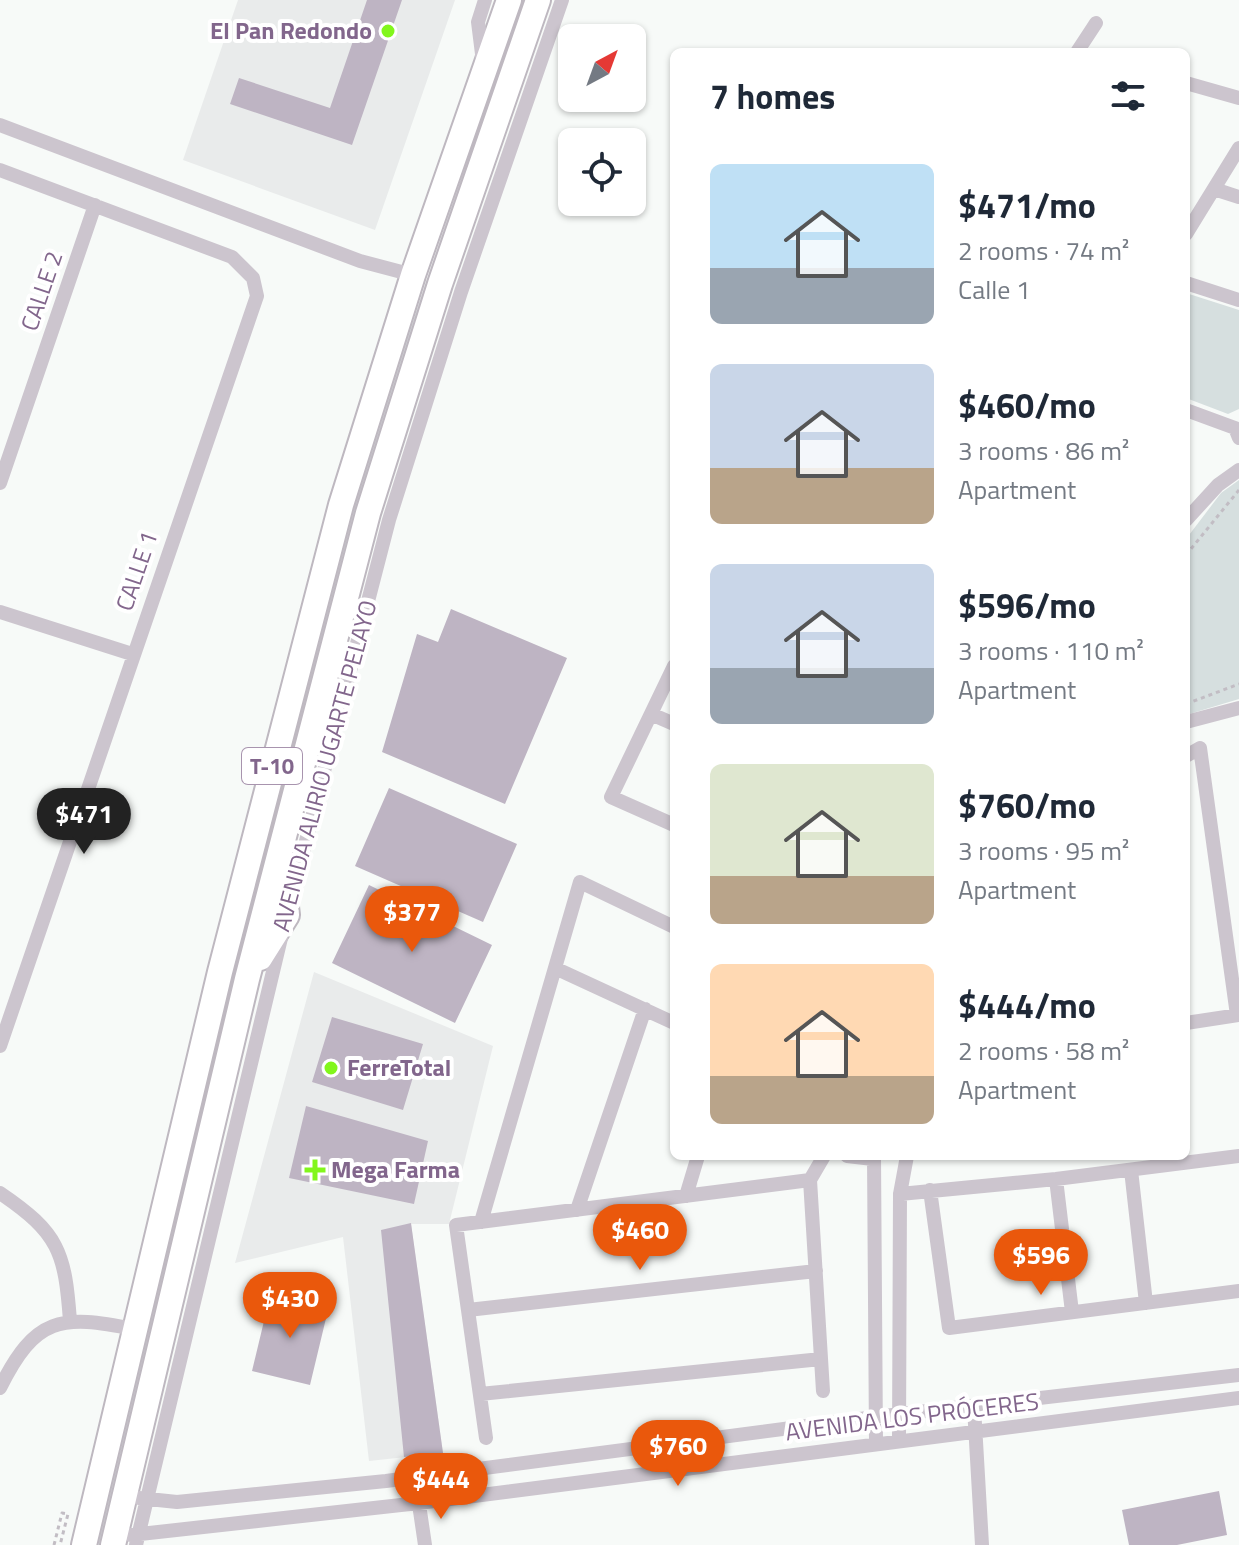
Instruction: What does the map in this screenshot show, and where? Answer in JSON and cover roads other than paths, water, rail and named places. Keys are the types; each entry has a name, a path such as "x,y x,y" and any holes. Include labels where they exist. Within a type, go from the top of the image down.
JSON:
{"highway":[{"name":"AVENIDA ALIRIO UGARTE PELAYO","path":"84,1545 227,943 341,505 413,275 509,0"},
{"name":"AVENIDA ALIRIO UGARTE PELAYO","path":"125,1540 247,979 368,513 440,284 538,0"},
{"path":"247,979 287,915 279,852"}],"street":[{"name":"AVENIDA ALIRIO UGARTE PELAYO","path":"484,71 478,22 485,0"},
{"name":"AVENIDA ALIRIO UGARTE PELAYO","path":"135,1497 389,520 461,292 562,0"},
{"path":"1081,48 1096,23"},
{"path":"1190,84 1239,98"},
{"path":"0,125 360,261 413,275"},
{"path":"1190,228 1239,148"},
{"path":"0,170 95,205"},
{"path":"1214,189 1239,197"},
{"name":"CALLE 2","path":"0,483 95,205"},
{"name":"CALLE 1","path":"0,1046 257,296 257,289 247,270 232,257 95,205"},
{"path":"1190,284 1239,300"},
{"path":"1190,412 1238,431"},
{"path":"1190,516 1218,485 1239,470"},
{"path":"0,612 132,654"},
{"path":"670,674 611,797 670,823"},
{"path":"1190,721 1239,708"},
{"path":"651,714 670,722"},
{"path":"1190,754 1200,748 1238,1015 1190,1022"},
{"path":"481,1222 580,882 670,925"},
{"path":"557,969 670,1021"},
{"path":"577,1210 645,1009"},
{"path":"900,1194 1056,1179 1239,1156"},
{"path":"686,1196 697,1160"},
{"path":"822,1160 810,1180 823,1391"},
{"path":"874,1160 876,1443"},
{"path":"899,1440 900,1194 906,1160"},
{"path":"1131,1170 1146,1303"},
{"path":"1056,1179 1072,1312"},
{"path":"486,1438 456,1225 810,1180"},
{"path":"930,1190 949,1328 1239,1291"},
{"path":"0,1193 26,1212 58,1250 66,1275 70,1321"},
{"path":"468,1310 816,1271"},
{"path":"0,1388 16,1361 38,1335 60,1322 92,1320 134,1329"},
{"path":"480,1394 821,1359"},
{"name":"AVENIDA LOS PRÓCERES","path":"135,1497 177,1502 415,1477 875,1417 1239,1375"},
{"name":"AVENIDA LOS PRÓCERES","path":"125,1540 1239,1398"},
{"path":"974,1407 982,1545"},
{"path":"415,1477 425,1545"},
{"path":"285,1490 287,1518"}],"place":[{"name":"El Pan Redondo","path":"388,31"},
{"name":"FerreTotal","path":"331,1068"},
{"name":"Mega Farma","path":"315,1170"}]}
